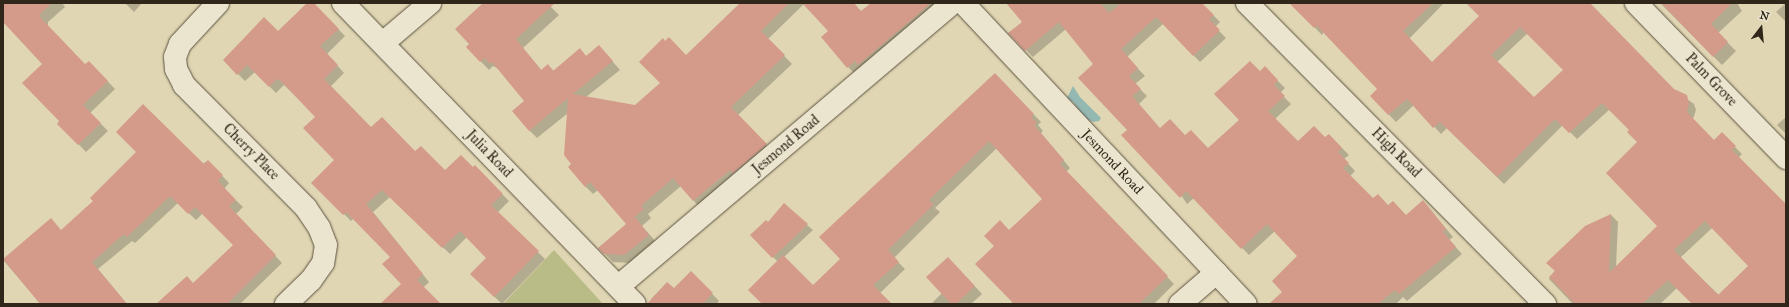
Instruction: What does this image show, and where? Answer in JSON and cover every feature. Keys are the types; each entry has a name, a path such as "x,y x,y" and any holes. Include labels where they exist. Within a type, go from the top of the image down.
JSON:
{"street":[{"name":"Cherry Place","path":"218,3 180,44 175,57 176,69 184,85 306,208 319,227 326,245 323,264 311,280 286,304"},
{"name":"Julia Road","path":"343,3 636,304"},
{"path":"383,43 430,3"},
{"name":"Jesmond Road","path":"619,286 953,3"},
{"name":"Jesmond Road","path":"963,3 1246,304"},
{"name":"High Road","path":"1247,3 1545,304"},
{"name":"Palm Grove","path":"1636,3 1786,158"},
{"path":"1180,304 1216,273"}],"green space":[{"path":"554,250 603,304 503,304"}],"water":[{"path":"1073,86 1080,97 1101,118 1099,121 1093,122 1085,118 1073,102 1067,98"}],"building":[{"path":"3,3 52,3 40,14 41,18 85,64 89,61 108,81 83,105 101,123 78,145 57,124 59,121 22,83 42,64 3,22"},
{"path":"307,3 314,3 339,29 320,46 338,65 324,79 371,127 382,117 415,151 421,146 445,170 461,155 473,167 475,165 503,194 491,205 539,251 494,297 470,274 486,258 460,231 442,248 382,190 366,204 423,274 417,280 441,304 380,304 401,284 382,264 390,257 346,212 343,215 311,183 334,160 303,128 315,117 281,81 277,79 269,87 247,65 237,75 223,60 264,17 278,31"},
{"path":"483,3 555,3 516,39 541,70 548,64 553,71 580,48 586,56 599,45 613,61 573,94 635,105 660,83 639,62 663,38 665,41 669,37 686,55 740,3 789,3 761,31 785,55 731,107 767,144 733,173 730,170 693,201 673,178 641,206 644,209 627,223 635,217 649,235 624,255 604,254 598,248 626,224 590,182 585,187 568,167 571,164 564,155 568,98 529,131 512,111 524,101 492,62 490,64 485,58 480,62 466,47 469,44 455,29"},
{"path":"802,3 854,3 861,11 871,3 931,3 858,65 855,61 847,68 821,37 828,31"},
{"path":"1006,3 1100,3 1109,13 1121,3 1202,3 1214,15 1209,19 1220,30 1193,56 1156,17 1121,49 1138,68 1129,76 1141,89 1132,96 1160,128 1170,119 1185,135 1191,130 1208,148 1239,120 1214,94 1250,61 1260,71 1265,66 1278,80 1274,85 1285,96 1268,111 1298,141 1314,126 1325,137 1329,134 1342,148 1338,152 1349,163 1343,168 1373,198 1378,194 1388,205 1393,201 1406,215 1423,200 1446,229 1443,232 1456,247 1399,294 1395,290 1378,304 1269,304 1282,292 1272,281 1297,256 1267,224 1241,249 1186,191 1180,198 1121,135 1127,130 1078,78 1093,64 1059,22 1025,51 1008,33 1022,22"},
{"path":"1289,3 1433,3 1403,31 1432,62 1479,16 1466,3 1590,3 1674,89 1687,95 1689,103 1687,112 1714,140 1722,132 1736,146 1732,150 1786,204 1786,304 1692,304 1668,280 1642,304 1575,304 1549,277 1555,271 1546,263 1585,226 1611,214 1609,273 1657,226 1606,173 1637,142 1627,132 1629,130 1602,103 1569,133 1555,119 1497,177 1440,122 1433,128 1407,99 1388,115 1370,96 1377,89 1317,26 1314,28","holes":["1520,27 1563,70 1534,97 1491,55","1705,221 1748,266 1718,295 1674,250"]},
{"path":"1661,3 1732,3 1711,24 1728,42 1713,57"},
{"path":"995,73 1034,114 1031,117 1037,123 1034,125 1064,160 1060,164 1168,276 1139,304 1014,304 975,264 994,246 984,236 1000,220 1009,230 1042,199 989,141 929,200 933,205 888,250 899,262 873,285 892,304 762,304 748,290 783,255 813,285 840,259 819,237"},
{"path":"143,104 204,164 208,160 223,175 218,181 236,200 229,206 276,255 227,304 156,304 187,276 193,283 233,245 195,207 188,214 170,196 127,237 124,234 92,262 127,304 40,304 3,259 51,218 61,230 93,201 90,198 136,152 116,132"},
{"path":"784,203 808,224 772,258 750,235 766,220 768,222"},
{"path":"948,257 975,286 956,304 951,304 926,277"},
{"path":"691,271 713,293 703,304 647,304 667,282 674,288"}]}
